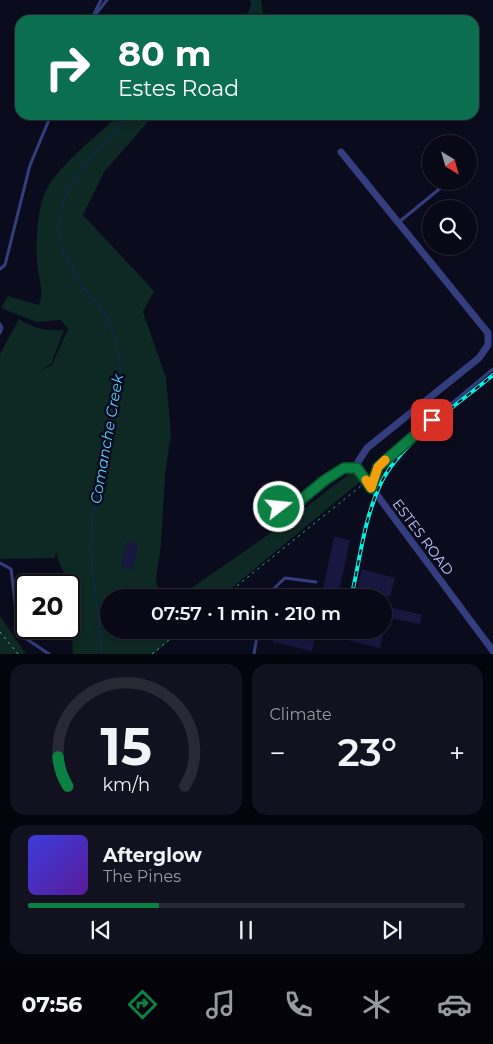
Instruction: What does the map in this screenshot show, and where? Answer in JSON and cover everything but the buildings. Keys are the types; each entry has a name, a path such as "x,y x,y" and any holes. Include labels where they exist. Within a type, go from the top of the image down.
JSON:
{"street":[{"path":"341,152 488,333 488,345 480,358 367,448 358,462 357,468"},
{"name":"ESTES ROAD","path":"357,468 493,651"}],"lane":[{"path":"94,15 100,0"},
{"path":"95,15 107,0"},
{"path":"0,269 5,265 30,165 50,120"},
{"path":"398,223 438,190"},
{"path":"0,324 2,328 0,333"},
{"path":"371,488 378,467 386,458 493,369"},
{"path":"258,503 266,507 291,508 325,480 344,468 357,468"},
{"path":"0,563 11,569 19,634 49,654"},
{"path":"273,589 285,578 316,582"},
{"path":"254,654 256,639"}],"path":[{"path":"233,589 367,482"},
{"path":"0,632 18,654"},
{"path":"152,654 170,639"}],"green space":[{"path":"250,0 261,0 263,15 247,15 251,6"},
{"path":"113,120 150,120 104,172 83,215 154,291 143,312 166,378 171,434 165,475 161,545 156,579 158,589 100,589 100,639 172,639 154,654 73,654 72,639 80,639 80,574 64,574 56,550 55,558 0,559 0,354 19,319 40,329 64,330 51,364 37,372 52,365 68,329 61,320 36,322 1,308 8,296 39,305 41,294 37,265 38,219 44,195 49,185 67,164"},
{"path":"354,470 362,480 231,589 190,589 288,521"},
{"path":"0,616 26,654 0,654"}],"waterway":[{"name":"Comanche Creek","path":"252,15 254,0"},
{"name":"Comanche Creek","path":"102,654 90,545 92,522 104,464 102,462 119,388 120,360 116,341 105,315 100,306 79,282 72,265 65,256 59,236 59,216 65,197 76,178 103,144 127,120"}],"railway":[{"path":"353,589 370,510 381,483 390,468 402,453 431,425 493,375"}],"slow traffic":[{"path":"366,480 371,488 378,467 385,460"}],"route":[{"path":"279,507 291,508 325,480 344,468 357,468 371,488 378,467 386,458 432,420"}]}
